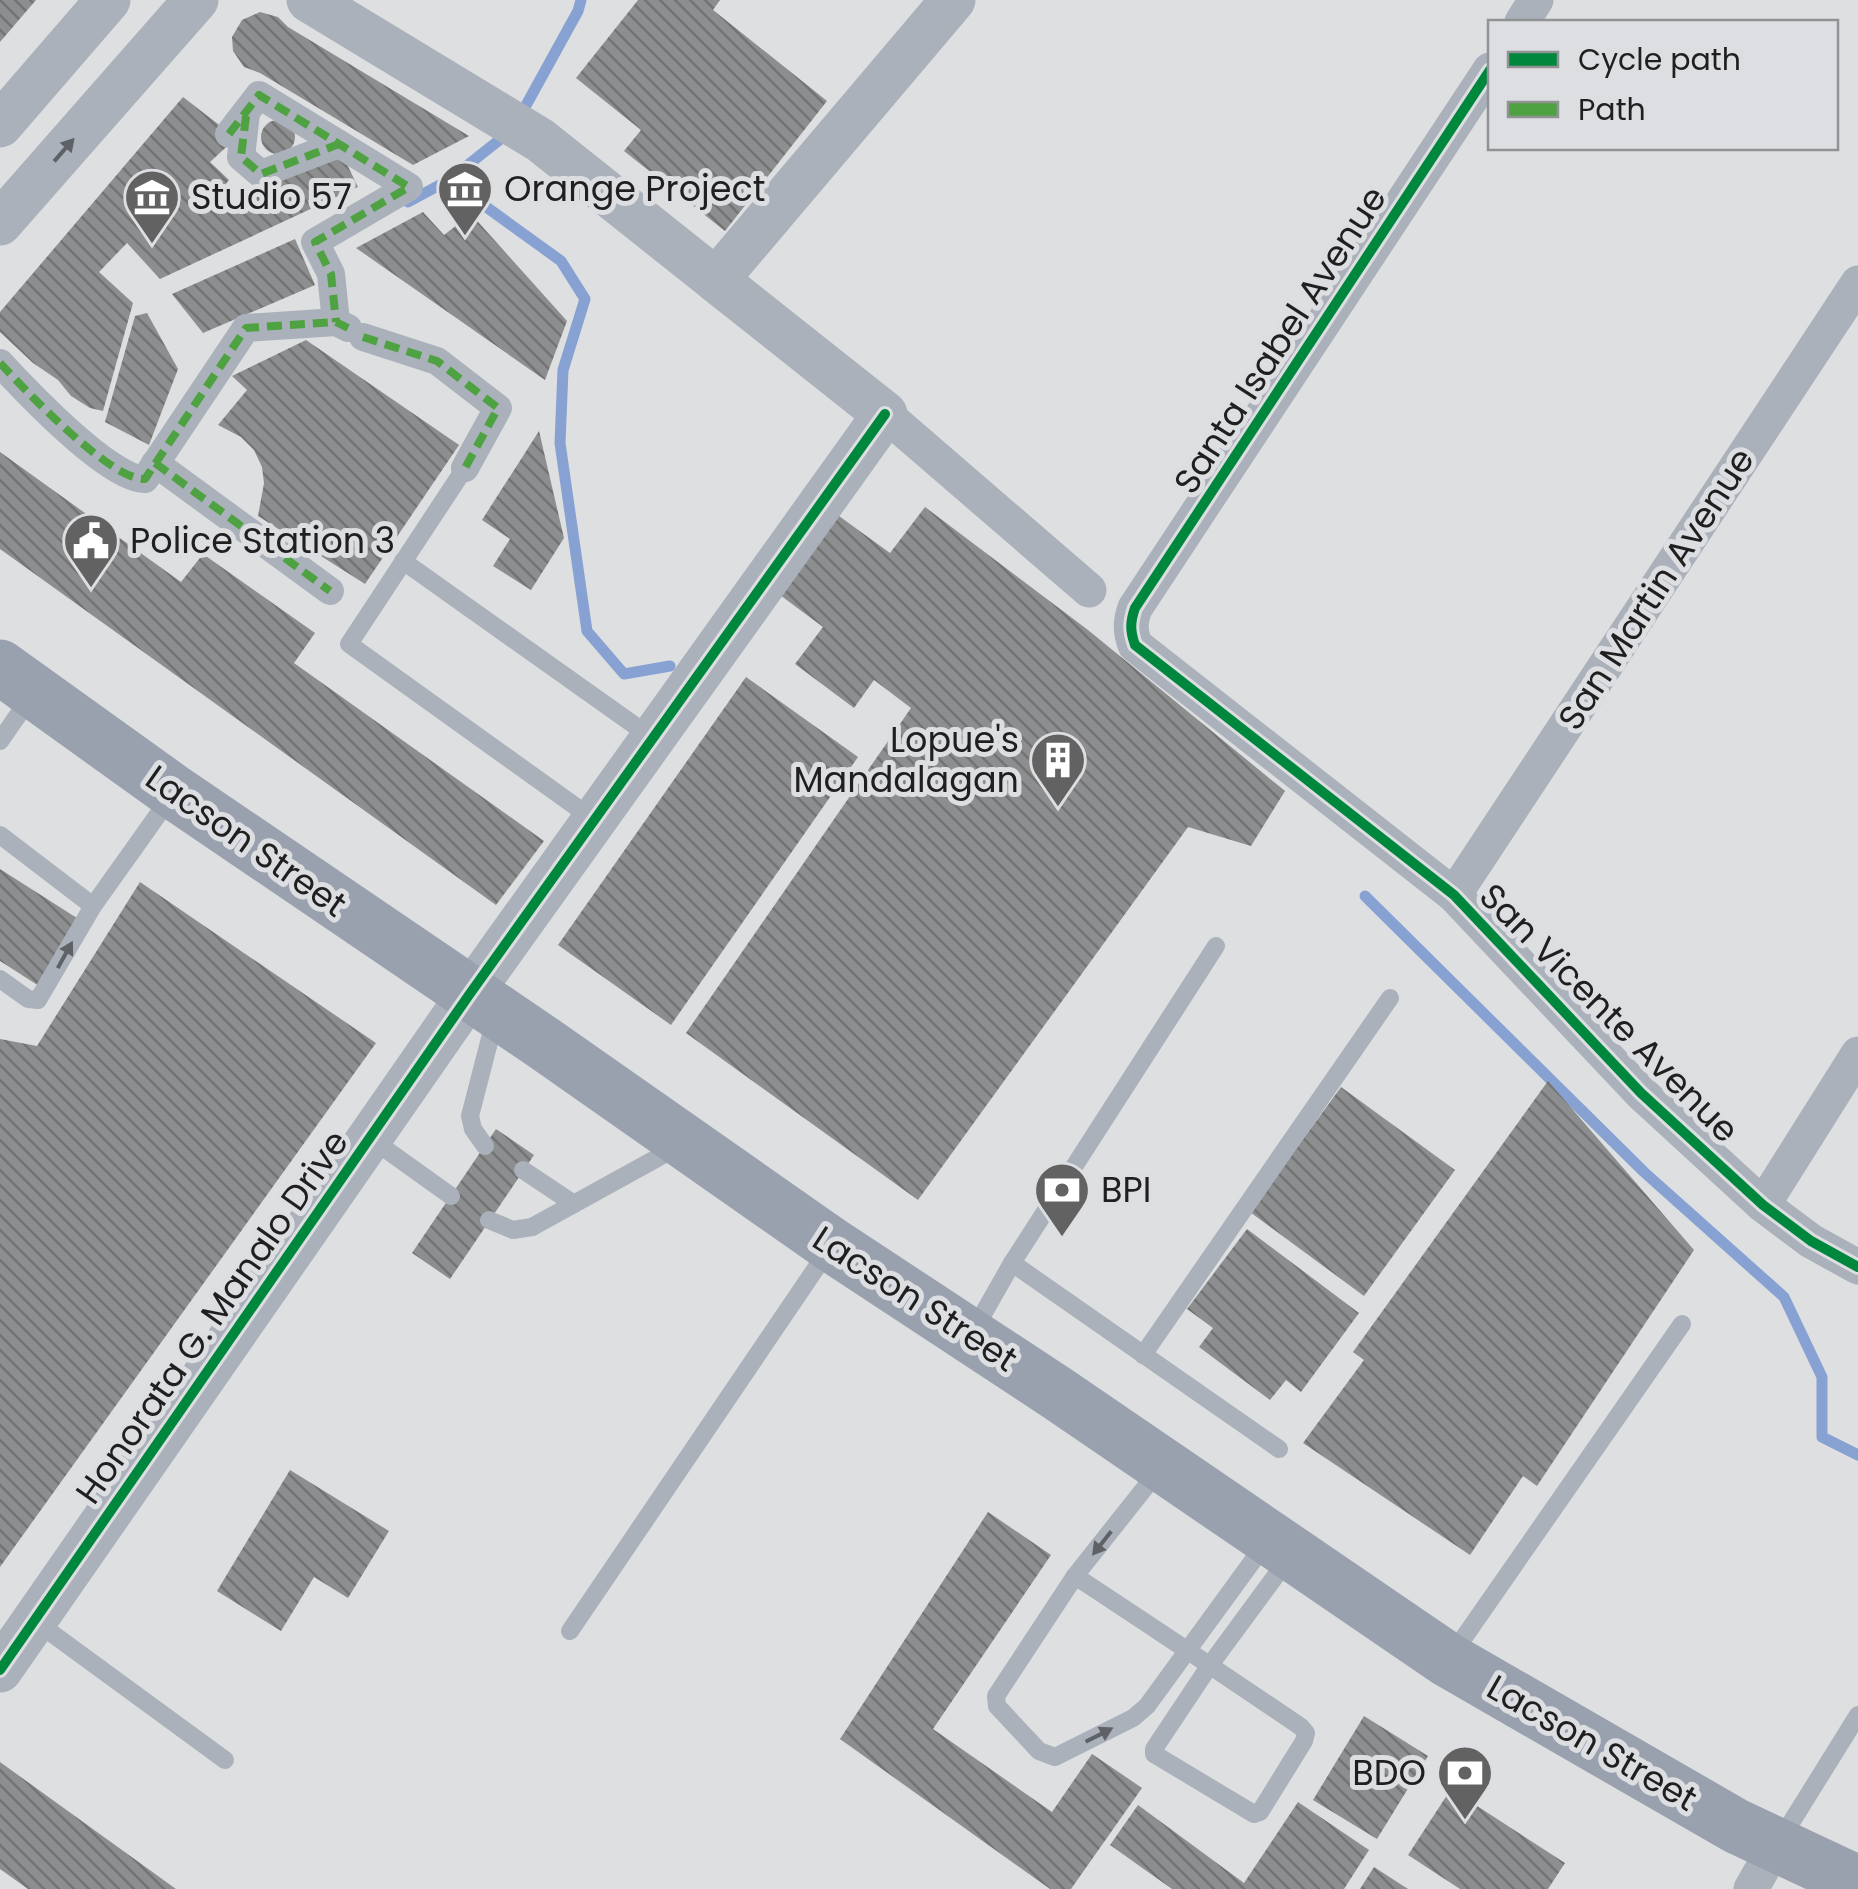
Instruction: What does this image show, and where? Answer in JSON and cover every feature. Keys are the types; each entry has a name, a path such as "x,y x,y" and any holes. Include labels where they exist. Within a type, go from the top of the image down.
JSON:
{"main road":[{"name":"Lacson Street","path":"18,679 174,792 832,1244 1448,1660 1764,1867 1858,1883"}],"street":[{"path":"0,125 108,0"},
{"path":"0,224 196,0"},
{"path":"310,0 540,140 884,414 1089,590"},
{"path":"716,280 954,0"},
{"name":"Santa Isabel Avenue","path":"1135,645 1130,627 1136,608 1488,73"},
{"path":"230,134 259,95 410,187 316,242 332,274 349,329"},
{"path":"247,111 240,157 260,174 338,144"},
{"name":"San Martin Avenue","path":"1454,895 1858,283"},
{"path":"0,363 37,402 122,473 146,479 246,328 349,329 437,361 498,408 465,468"},
{"name":"Honorata G. Manalo Drive","path":"0,1670 369,1138 483,1004 594,819 884,414"},
{"path":"155,463 330,590"},
{"name":"San Vicente Avenue","path":"1135,645 1454,895 1641,1093 1763,1204 1811,1241 1858,1267"},
{"path":"1763,1204 1858,1054"}],"lane":[{"path":"465,468 349,644 594,819"},
{"path":"403,562 652,737"},
{"path":"0,741 18,679"},
{"path":"0,978 28,999 38,1000 93,906 174,792"},
{"path":"0,835 93,906"},
{"path":"971,1336 1012,1263 1216,946"},
{"path":"1143,1355 1390,998"},
{"path":"483,1004 470,1116 473,1129 485,1146"},
{"path":"369,1138 451,1196"},
{"path":"489,1220 513,1230 532,1227 684,1143"},
{"path":"524,1170 574,1204"},
{"path":"570,1631 832,1244"},
{"path":"1012,1263 1278,1449"},
{"path":"1448,1660 1682,1324"},
{"path":"1162,1466 1075,1576 996,1696 997,1706 1039,1751 1055,1758 1133,1718 1148,1706 1186,1649 1280,1546"},
{"path":"1075,1576 1210,1665 1306,1733 1260,1812 1248,1812 1154,1754 1157,1743 1210,1665 1280,1546"},
{"path":"34,1621 225,1760"},
{"path":"1764,1867 1858,1715"}],"building":[{"path":"0,0 36,0 0,42"},
{"path":"638,0 720,0 713,10 827,101 725,231 624,151 641,130 576,78"},
{"path":"260,12 278,17 288,27 469,136 413,165 244,67 233,51 232,37 242,20"},
{"path":"183,97 236,138 210,162 229,180 222,189 236,202 247,194 343,156 358,187 160,279 127,243 99,272 133,303 103,411 90,408 71,396 58,380 0,332 0,312"},
{"path":"278,120 290,125 295,137 290,149 278,154 266,149 261,137 266,125"},
{"path":"423,212 444,235 471,214 567,321 545,380 356,248"},
{"path":"295,239 315,285 203,333 172,294"},
{"path":"147,313 178,369 149,445 105,422 135,316"},
{"path":"306,340 459,445 365,584 258,516 264,483 262,467 254,450 241,437 218,425 247,390 232,376"},
{"path":"539,431 564,538 531,590 493,566 510,539 482,520"},
{"path":"0,452 181,582 203,554 315,633 294,663 544,841 496,905 0,549"},
{"name":"Lopue's Mandalagan","path":"925,507 1088,630 1285,791 1251,846 1188,827 918,1200 686,1033 911,708 874,680 854,708 795,664 823,627 780,595 839,516 890,553"},
{"path":"746,677 858,757 671,1025 558,945"},
{"path":"0,869 80,920 39,986 0,961"},
{"path":"140,882 376,1043 0,1567 0,1039 37,1046"},
{"path":"1548,1081 1694,1250 1537,1486 1523,1476 1470,1555 1303,1443 1364,1360 1353,1352"},
{"path":"1341,1087 1455,1170 1364,1296 1250,1212"},
{"path":"496,1129 534,1155 450,1279 412,1253"},
{"path":"1247,1229 1359,1313 1301,1392 1286,1380 1270,1400 1199,1347 1213,1328 1187,1309"},
{"path":"290,1470 389,1531 348,1598 314,1577 281,1631 217,1591"},
{"path":"988,1512 1051,1555 933,1729 1052,1812 1092,1754 1142,1788 1071,1889 1050,1889 840,1739"},
{"path":"1364,1716 1428,1756 1377,1839 1313,1800"},
{"path":"0,1762 176,1889 28,1889 0,1869"},
{"name":"BDO","path":"1451,1789 1565,1863 1548,1889 1460,1889 1408,1855"},
{"path":"1298,1802 1369,1850 1344,1889 1172,1889 1110,1845 1138,1805 1244,1883"},
{"path":"1374,1867 1408,1889 1360,1889"}],"waterway":[{"path":"519,118 581,0"},
{"path":"408,202 449,180 508,133"},
{"path":"449,180 561,261 585,299 563,370 560,443 587,631 624,674 670,666"},
{"path":"1365,896 1644,1172 1784,1297 1822,1377 1822,1437 1858,1455"}],"marked path":[{"path":"229,134 259,95 409,187 315,242 331,274 336,322"},
{"path":"246,116 241,157 261,174 339,144"},
{"path":"0,363 91,450 130,476 145,479 246,328 336,322 348,328"},
{"path":"363,337 437,361 498,408 465,468"},
{"path":"155,463 330,591"}],"cycle path":[{"path":"1488,73 1135,608 1133,640 1454,895 1641,1093 1763,1205 1811,1241 1858,1267"},
{"path":"0,1670 469,995 885,414"}],"place":[{"name":"Orange Project","path":"465,238"},
{"name":"Studio 57","path":"152,246"},
{"name":"Police Station 3","path":"91,590"},
{"name":"Lopue's Mandalagan","path":"1058,809"},
{"name":"BPI","path":"1062,1239"},
{"name":"BDO","path":"1465,1822"}]}
